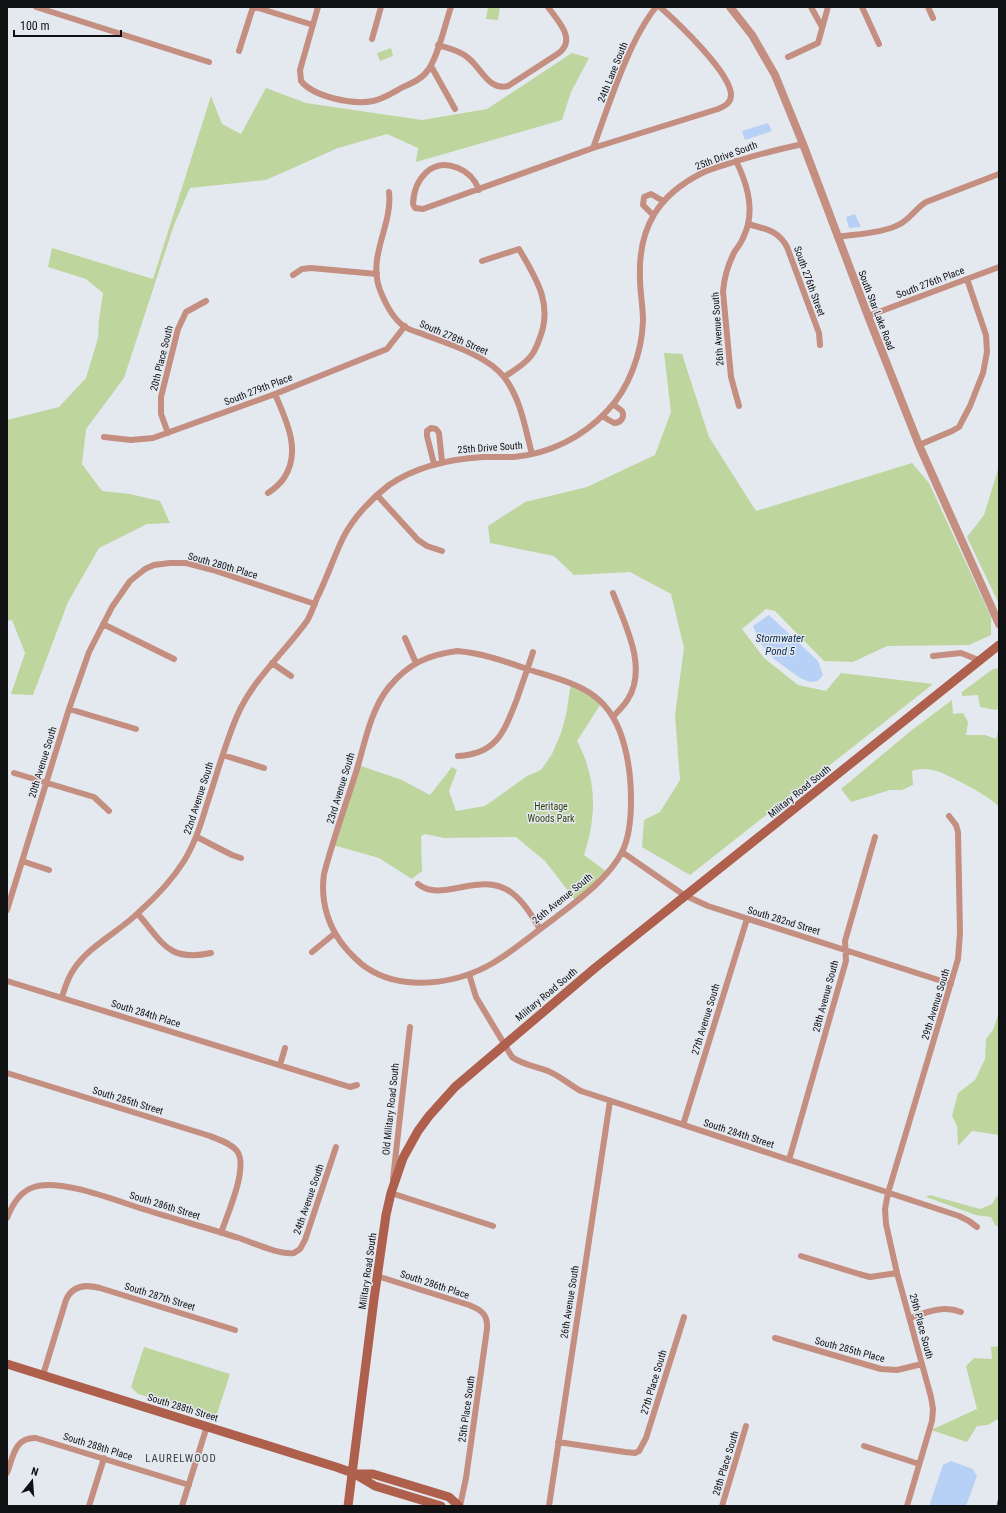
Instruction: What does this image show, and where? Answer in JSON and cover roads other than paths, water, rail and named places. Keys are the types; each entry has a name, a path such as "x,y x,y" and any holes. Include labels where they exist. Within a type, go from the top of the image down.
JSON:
{"main road":[{"name":"Military Road South","path":"348,1506 353,1455 385,1221 391,1193 403,1158 418,1131 429,1116 455,1087 595,968 981,661 999,645"},
{"name":"South 288th Street","path":"7,1364 336,1467 352,1473 375,1486 441,1506"},
{"name":"South 288th Street","path":"352,1473 373,1474 449,1497 460,1506"}],"street":[{"path":"36,7 209,62"},
{"path":"239,51 254,7 313,25"},
{"path":"318,7 300,70 300,76 302,81 310,89 330,97 352,101 373,101 382,98 417,81 425,74 431,66 450,7"},
{"path":"372,39 381,7"},
{"path":"438,45 467,56 493,84 501,87 508,86 559,53 565,47 567,35 548,7"},
{"name":"24th Lane South","path":"593,148 627,58 646,21 656,7"},
{"path":"479,190 476,182 467,173 455,167 440,165 429,170 421,178 418,183 413,204 415,208 423,209 479,190 593,148 718,109 729,103 731,97 730,89 720,72 680,26 660,7"},
{"path":"811,7 822,27"},
{"path":"788,57 818,43 828,7"},
{"path":"862,7 879,44"},
{"path":"928,7 933,18"},
{"name":"South Star Lake Road","path":"733,8 752,35 775,75 919,445 999,624"},
{"path":"431,66 455,109"},
{"name":"25th Drive South","path":"377,495 391,484 411,472 434,464 482,457 532,454 572,439 592,425 613,404 628,379 639,347 643,323 640,258 643,240 657,207 679,186 702,173 769,151 803,144"},
{"name":"26th Avenue South","path":"736,161 743,176 750,203 748,224 744,238 730,262 724,282 723,292 731,377 739,406"},
{"path":"838,237 887,229 898,225 907,220 920,206 926,202 999,174"},
{"path":"389,192 389,206 379,244 377,274 380,290 388,306 394,316 405,326"},
{"path":"653,215 642,205 644,197 651,194 663,201"},
{"name":"South 276th Street","path":"748,224 776,233 782,238 788,247 819,333 820,345"},
{"path":"482,261 519,249 534,276 544,300 544,323 536,348 531,356 521,366 504,377"},
{"name":"South 276th Place","path":"868,316 999,267"},
{"path":"293,275 302,269 311,268 377,274"},
{"path":"919,445 952,432 959,427 970,406 983,373 988,352 986,335 967,279"},
{"name":"20th Place South","path":"168,433 161,414 161,396 178,329 186,312 206,300"},
{"name":"South 278th Street","path":"405,326 473,355 488,363 504,377 520,406 532,454"},
{"name":"South 279th Place","path":"104,437 130,440 153,438 275,394 387,349 405,326"},
{"path":"268,493 284,478 288,470 292,451 288,425 275,394"},
{"path":"602,416 614,423 622,420 622,411 613,404"},
{"path":"434,464 426,434 431,428 436,429 439,433 442,462"},
{"path":"377,495 418,540 427,546 442,551"},
{"name":"22nd Avenue South","path":"62,997 69,976 79,962 138,914 172,878 185,858 197,837 223,755 239,712 251,690 308,619 329,575 344,537 360,514 377,495"},
{"name":"South 280th Place","path":"103,624 122,590 137,574 154,566 170,563 186,563 214,570 315,604"},
{"path":"405,638 416,663 429,656 457,651 489,656 582,688 602,702 614,716 625,704 631,693 635,680 636,666 614,593"},
{"path":"103,624 174,659"},
{"name":"20th Avenue South","path":"7,910 69,709 89,652 103,624"},
{"path":"458,756 471,756 479,753 488,748 501,736 509,720 533,652"},
{"path":"933,656 961,653 981,661"},
{"path":"272,663 291,676"},
{"name":"23rd Avenue South","path":"334,934 325,910 323,884 331,851 376,709 388,688 402,673 416,663"},
{"path":"69,709 136,729"},
{"name":"26th Avenue South","path":"469,974 491,964 510,952 594,886 622,852 626,841 629,821 630,786 624,743 614,716"},
{"path":"223,755 264,768"},
{"path":"14,773 94,797 109,812"},
{"name":"29th Avenue South","path":"888,1193 958,960 960,933 958,832 956,825 949,816"},
{"path":"197,837 232,855 242,858"},
{"name":"28th Avenue South","path":"789,1160 846,961 844,941 875,837"},
{"name":"South 282nd Street","path":"622,852 684,896 708,906 951,984"},
{"path":"22,861 48,870"},
{"path":"418,884 426,889 440,890 478,884 500,886 512,892 518,898 540,929"},
{"path":"138,914 163,944 174,952 187,956 211,953"},
{"name":"27th Avenue South","path":"683,1125 747,919"},
{"path":"312,952 334,934 353,956 367,968 382,976 398,980 436,982 469,974 476,997 505,1044"},
{"name":"South 284th Place","path":"7,981 350,1087 357,1085"},
{"name":"Old Military Road South","path":"391,1193 410,1027"},
{"name":"South 284th Street","path":"505,1044 512,1057 518,1061 547,1071 581,1091 959,1216 977,1227"},
{"path":"280,1065 285,1048"},
{"name":"South 285th Street","path":"7,1073 210,1136 229,1144 237,1150 241,1163 240,1172 221,1233"},
{"name":"26th Avenue South","path":"549,1506 610,1101"},
{"name":"24th Avenue South","path":"294,1253 300,1249 305,1240 336,1147"},
{"name":"South 286th Street","path":"7,1218 15,1203 29,1189 35,1186 50,1185 73,1189 280,1252 294,1253"},
{"path":"391,1193 493,1226"},
{"name":"29th Place South","path":"888,1193 885,1209 886,1224 897,1273 933,1409 932,1421 907,1506"},
{"path":"801,1256 870,1277 897,1273"},
{"name":"South 286th Place","path":"377,1276 470,1305 481,1310 485,1315"},
{"name":"South 287th Street","path":"43,1375 66,1300 70,1292 78,1287 95,1286 235,1330"},
{"path":"910,1318 941,1309 952,1309 961,1312"},
{"name":"25th Place South","path":"460,1506 466,1478 488,1322 485,1315"},
{"name":"27th Place South","path":"558,1442 625,1452 635,1453 639,1451 646,1438 684,1317"},
{"name":"South 285th Place","path":"775,1338 881,1369 897,1370 922,1364"},
{"path":"182,1506 207,1426"},
{"name":"28th Place South","path":"722,1506 746,1426"},
{"name":"South 288th Place","path":"7,1474 16,1448 23,1440 31,1438 40,1439 189,1484"},
{"path":"864,1446 919,1464"},
{"path":"89,1506 104,1458"}],"water":[{"path":"768,123 772,131 745,140 742,131"},
{"path":"855,214 861,227 849,228 846,217"},
{"name":"Stormwater Pond 5","path":"769,615 818,661 823,675 818,681 810,682 800,678 774,659 761,644 753,626"},
{"path":"951,1461 973,1469 977,1476 966,1506 929,1506 943,1465"}],"tram line":[{"path":"997,1506 999,1497"}],"district":[{"name":"LAURELWOOD","path":"181,1458"}],"park label":[{"name":"Heritage Woods Park","path":"551,812"}]}
